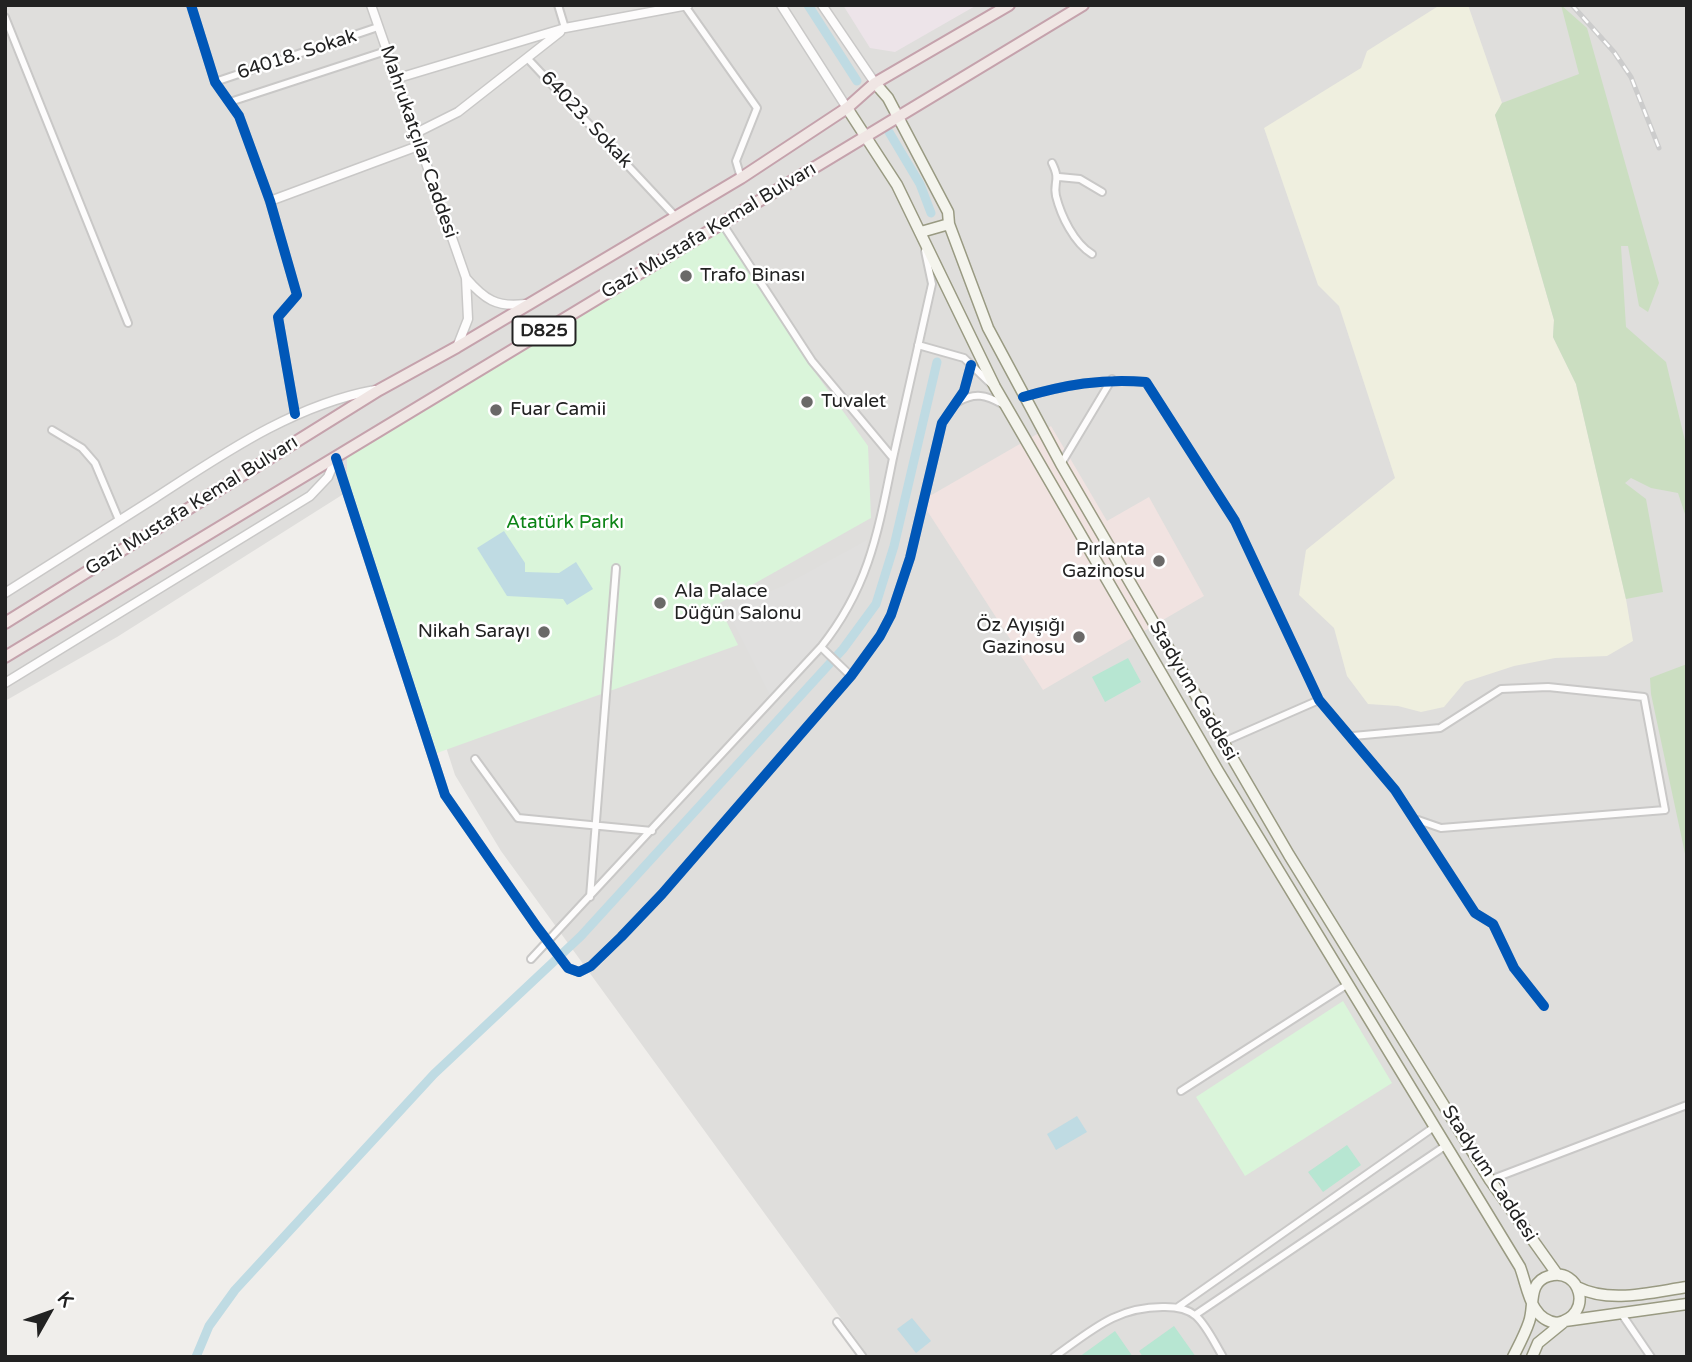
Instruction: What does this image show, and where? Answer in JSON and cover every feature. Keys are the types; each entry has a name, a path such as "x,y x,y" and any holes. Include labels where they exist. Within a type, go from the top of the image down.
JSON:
{"highway":[{"name":"Gazi Mustafa Kemal Bulvarı","path":"5,623 379,390 457,347 741,178 847,108 875,83 1009,5"},
{"name":"Gazi Mustafa Kemal Bulvarı","path":"5,657 1083,5"}],"main road":[{"name":"Stadyum Caddesi","path":"875,83 898,117 948,212 949,224 988,328 1060,464 1223,742 1446,1109 1490,1180 1557,1275"},
{"name":"Stadyum Caddesi","path":"847,108 897,185 995,387 1218,771 1520,1267 1532,1299"},
{"path":"921,232 949,224"},
{"path":"1350,987 1361,997 1369,993 1371,986"},
{"path":"1428,1116 1437,1119 1446,1109"},
{"path":"1447,1150 1454,1144 1467,1143"},
{"path":"1514,1357 1530,1320 1532,1299 1541,1279 1565,1276 1590,1294 1623,1296 1687,1287"},
{"path":"1532,1357 1538,1343 1577,1311 1580,1304 1577,1287"},
{"path":"1532,1299 1542,1318 1550,1322 1687,1304"}],"street":[{"path":"191,5 215,82 239,116 270,201 297,295 278,317 295,414"},
{"name":"Mahrukatçılar Caddesi","path":"371,5 466,278 468,319 457,347"},
{"path":"558,5 565,28"},
{"path":"781,5 847,108"},
{"path":"822,5 875,83"},
{"path":"395,79 565,28 687,6 757,107 736,161 741,178"},
{"path":"5,17 128,323"},
{"name":"64018. Sokak","path":"215,82 378,27"},
{"name":"64023. Sokak","path":"565,28 528,59 676,216"},
{"path":"230,102 386,51"},
{"path":"414,134 458,112 528,59"},
{"path":"270,201 418,146"},
{"path":"1052,163 1059,177 1055,192 1064,217 1078,243 1091,254"},
{"path":"1059,177 1080,179 1101,192"},
{"path":"722,223 812,361 893,458"},
{"path":"531,960 821,648 854,600 869,564 932,284 921,232"},
{"name":"Mahrukatçılar Caddesi","path":"466,278 481,296 497,304 508,306 531,303"},
{"path":"918,345 964,358 995,387"},
{"path":"335,458 426,744 445,795 568,968 579,972 591,966 621,937 851,676 891,615 910,558 942,423 964,391 971,365"},
{"path":"1023,397 1068,384 1112,379 1146,382 1235,520 1319,700 1353,736 1418,820 1475,913 1493,924 1502,936 1514,968 1544,1006"},
{"path":"1060,464 1112,379"},
{"name":"Gazi Mustafa Kemal Bulvarı","path":"5,593 202,467 295,414 339,397 379,390"},
{"path":"953,404 976,394 988,396 1007,407"},
{"path":"52,430 82,448 95,463 119,520"},
{"name":"Gazi Mustafa Kemal Bulvarı","path":"5,683 310,496 328,477 335,458"},
{"path":"590,897 616,568"},
{"path":"821,648 851,676"},
{"path":"1353,736 1440,728 1501,689 1548,687 1644,697 1665,810 1441,828 1418,820"},
{"path":"1223,742 1319,700"},
{"path":"475,759 519,818 652,831"},
{"path":"1181,1091 1350,987"},
{"path":"1490,1180 1687,1105"},
{"path":"1178,1307 1434,1127"},
{"path":"1195,1315 1447,1150"},
{"path":"1054,1357 1102,1322 1127,1310 1178,1307 1195,1315 1223,1357"},
{"path":"1621,1313 1651,1357"},
{"path":"837,1322 863,1357"}],"shaded area":[{"path":"5,5 1687,5 1687,1357 869,1357 501,851 455,775 361,483 117,637 5,701"},
{"path":"843,5 977,5 895,52 870,48"},
{"path":"1051,426 1107,521 1149,497 1204,596 1043,690 926,509 928,497"},
{"path":"867,540 866,561 852,598 811,654 770,695 727,609 783,586"}],"green space":[{"path":"1440,5 1468,5 1502,103 1495,115 1554,320 1553,337 1576,384 1626,599 1633,641 1607,656 1555,658 1514,666 1465,682 1444,707 1421,712 1398,706 1368,704 1347,676 1334,628 1299,595 1306,550 1395,478 1339,306 1318,285 1264,128 1361,68 1367,51"},
{"path":"1561,5 1587,28 1659,283 1648,312 1639,306 1628,246 1621,246 1626,327 1666,362 1687,449 1687,520 1678,493 1651,488 1631,478 1625,483 1646,499 1663,592 1626,599 1576,384 1553,337 1554,320 1495,115 1502,103 1579,74"},
{"name":"Atatürk Parkı","path":"722,223 809,364 868,446 871,518 718,604 738,645 437,753 347,475 347,455"},
{"path":"1128,658 1141,682 1105,702 1092,677"},
{"path":"1687,664 1687,863 1651,694 1650,678"},
{"path":"1343,1001 1392,1083 1245,1176 1196,1097"},
{"path":"1347,1145 1361,1165 1323,1192 1308,1172"},
{"path":"1174,1326 1196,1357 1143,1357 1139,1351"},
{"path":"1115,1331 1133,1357 1079,1357"}],"water":[{"path":"504,531 525,563 525,572 559,573 576,562 593,589 567,605 563,599 507,596 477,548"},
{"path":"1077,1116 1087,1132 1056,1150 1047,1134"},
{"path":"912,1318 931,1341 916,1353 897,1329"}],"waterway":[{"path":"808,5 857,81"},
{"path":"889,132 920,184 931,213"},
{"path":"196,1357 209,1326 235,1290 434,1074 581,936 843,649 876,604 894,546 937,362"}],"railway":[{"path":"1572,5 1614,52 1631,77 1659,148"}],"cycle path":[{"path":"191,5 215,82 239,116 270,201 297,295 278,317 295,414"},
{"path":"336,458 445,795 568,968 579,972 591,966 662,894 851,676 880,636 891,615 910,558 942,423 964,391 971,365"},
{"path":"1023,397 1084,384 1146,382 1235,521 1319,700 1395,790 1475,913 1493,924 1514,968 1544,1006"}],"place":[{"name":"Trafo Binası","path":"686,276"},
{"name":"Tuvalet","path":"807,402"},
{"name":"Fuar Camii","path":"496,410"},
{"name":"Pırlanta Gazinosu","path":"1159,561"},
{"name":"Ala Palace Düğün Salonu","path":"660,603"},
{"name":"Nikah Sarayı","path":"544,632"},
{"name":"Öz Ayışığı Gazinosu","path":"1079,637"}]}
